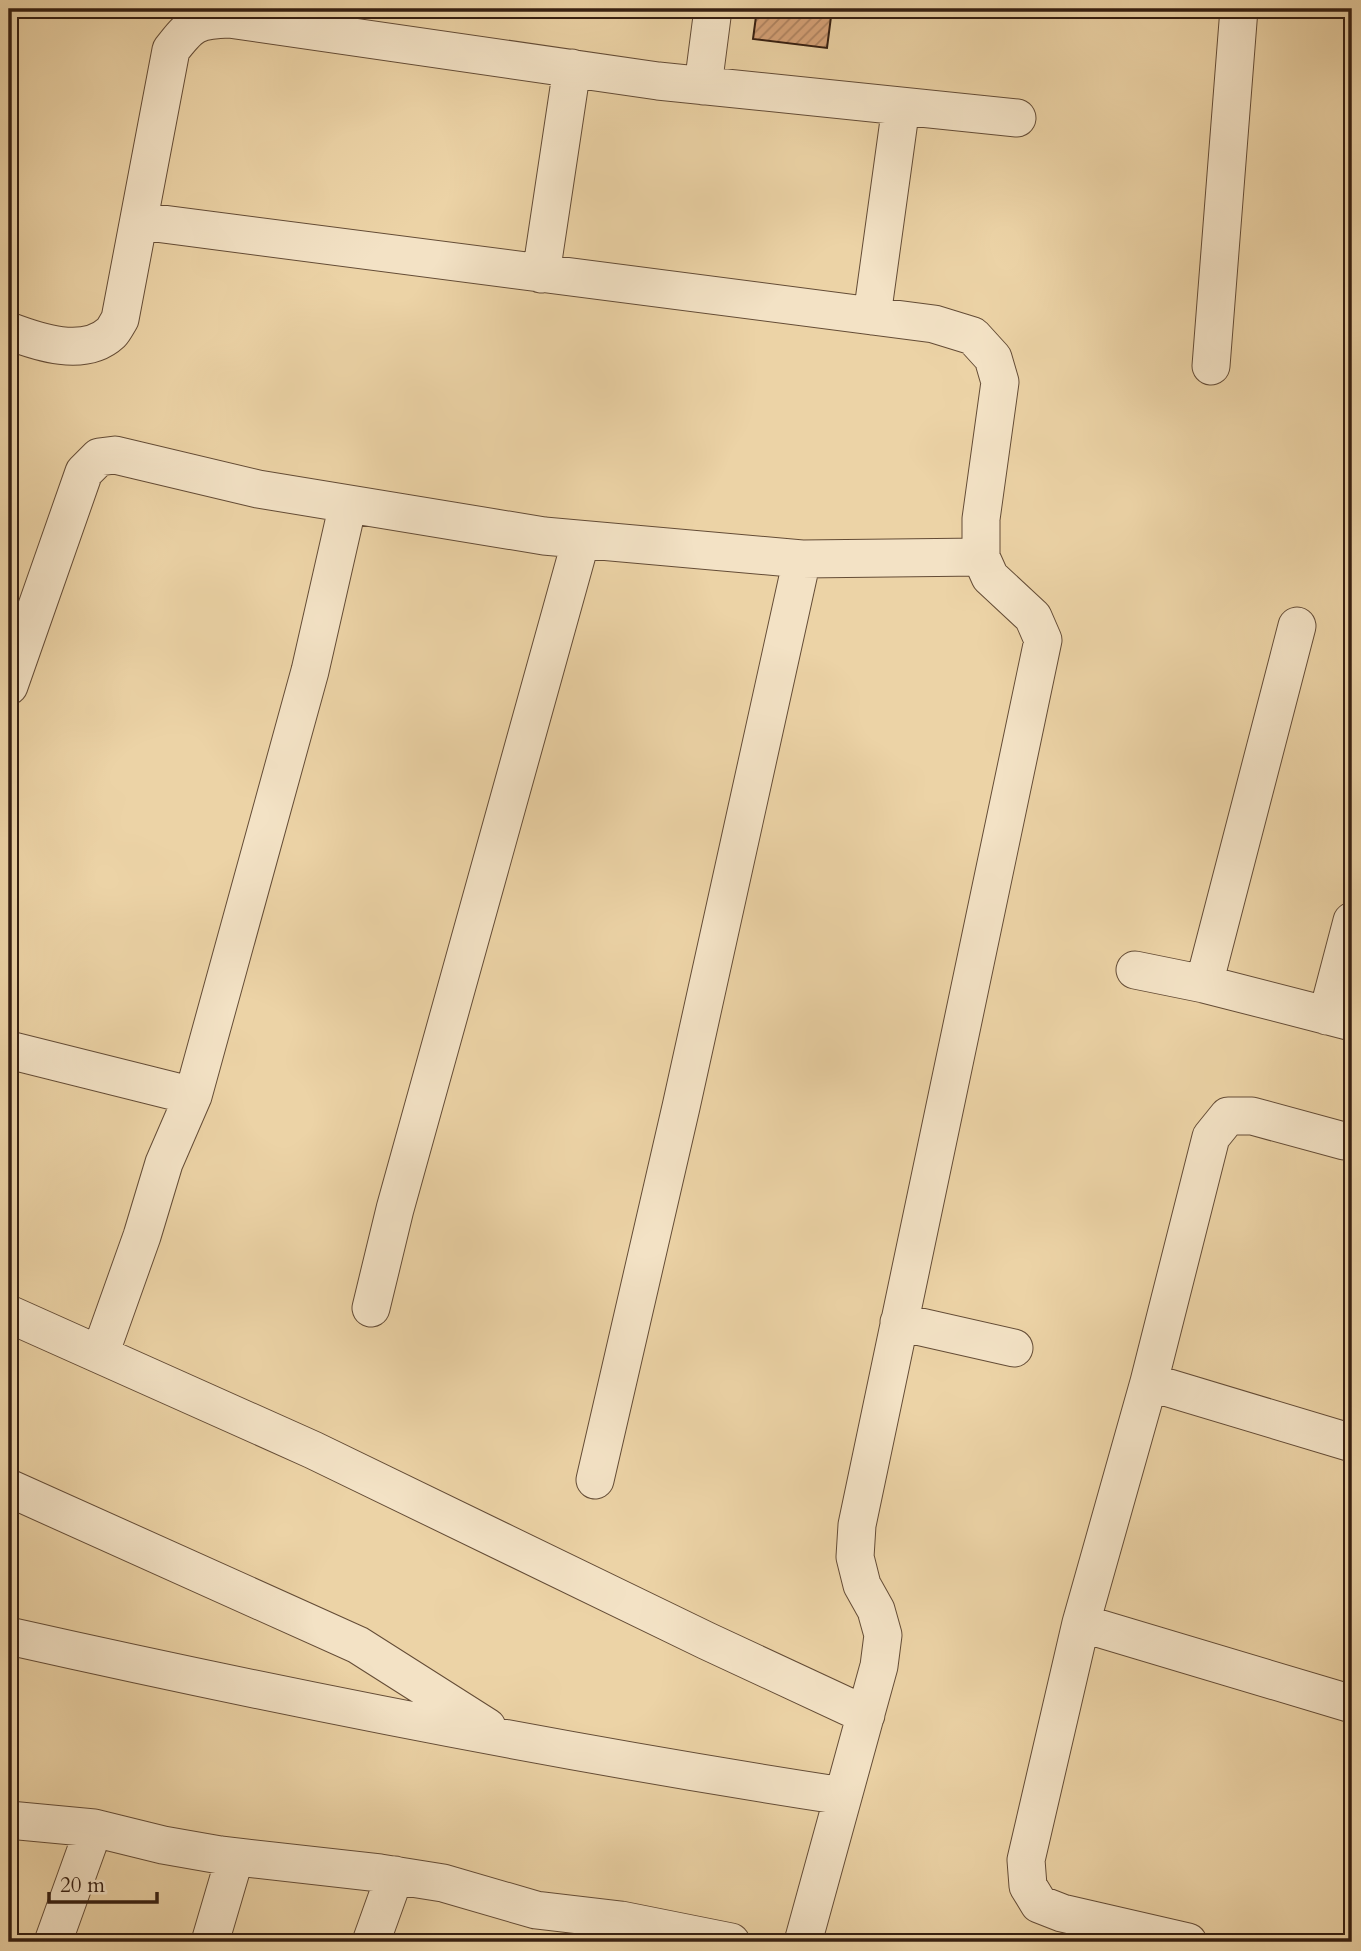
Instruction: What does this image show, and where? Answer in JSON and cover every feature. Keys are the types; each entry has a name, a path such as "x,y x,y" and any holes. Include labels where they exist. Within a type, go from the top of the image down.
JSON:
{"street":[{"path":"703,86 713,9"},
{"path":"1211,366 1239,9"},
{"path":"9,331 72,347 92,344 111,333 120,319 171,50 188,28 206,19 229,19 703,86 1017,118"},
{"path":"541,274 572,68"},
{"path":"872,316 901,106"},
{"path":"139,221 934,324 973,336 993,358 1000,382 983,505 981,557 990,577 1033,617 1042,640 857,1525 855,1557 862,1585 876,1610 883,1635 879,1666 803,1942"},
{"path":"9,686 84,472 99,457 115,455 258,489 479,527 581,540 802,559 981,557"},
{"path":"100,1354 142,1236 164,1163 193,1096 310,671 348,504"},
{"path":"372,1308 395,1209 581,540"},
{"path":"595,1480 681,1107 802,559"},
{"path":"1204,985 1297,626"},
{"path":"1135,970 1339,1019 1352,921"},
{"path":"9,1050 193,1096"},
{"path":"1188,1942 1062,1913 1039,1904 1028,1886 1026,1860 1081,1623 1149,1382 1211,1137 1228,1116 1252,1116 1344,1141"},
{"path":"9,1314 313,1450 866,1716"},
{"path":"899,1322 1014,1349"},
{"path":"1149,1382 1352,1443"},
{"path":"9,1488 358,1645 502,1738"},
{"path":"1081,1623 1352,1704"},
{"path":"9,1636 169,1672 502,1738 692,1773 843,1796"},
{"path":"9,1820 94,1828 163,1845 235,1857 443,1883 536,1910 621,1920 731,1942"},
{"path":"53,1942 94,1828"},
{"path":"210,1942 235,1857"},
{"path":"371,1942 395,1875"}],"building":[{"path":"757,9 832,9 827,48 753,39"}]}
